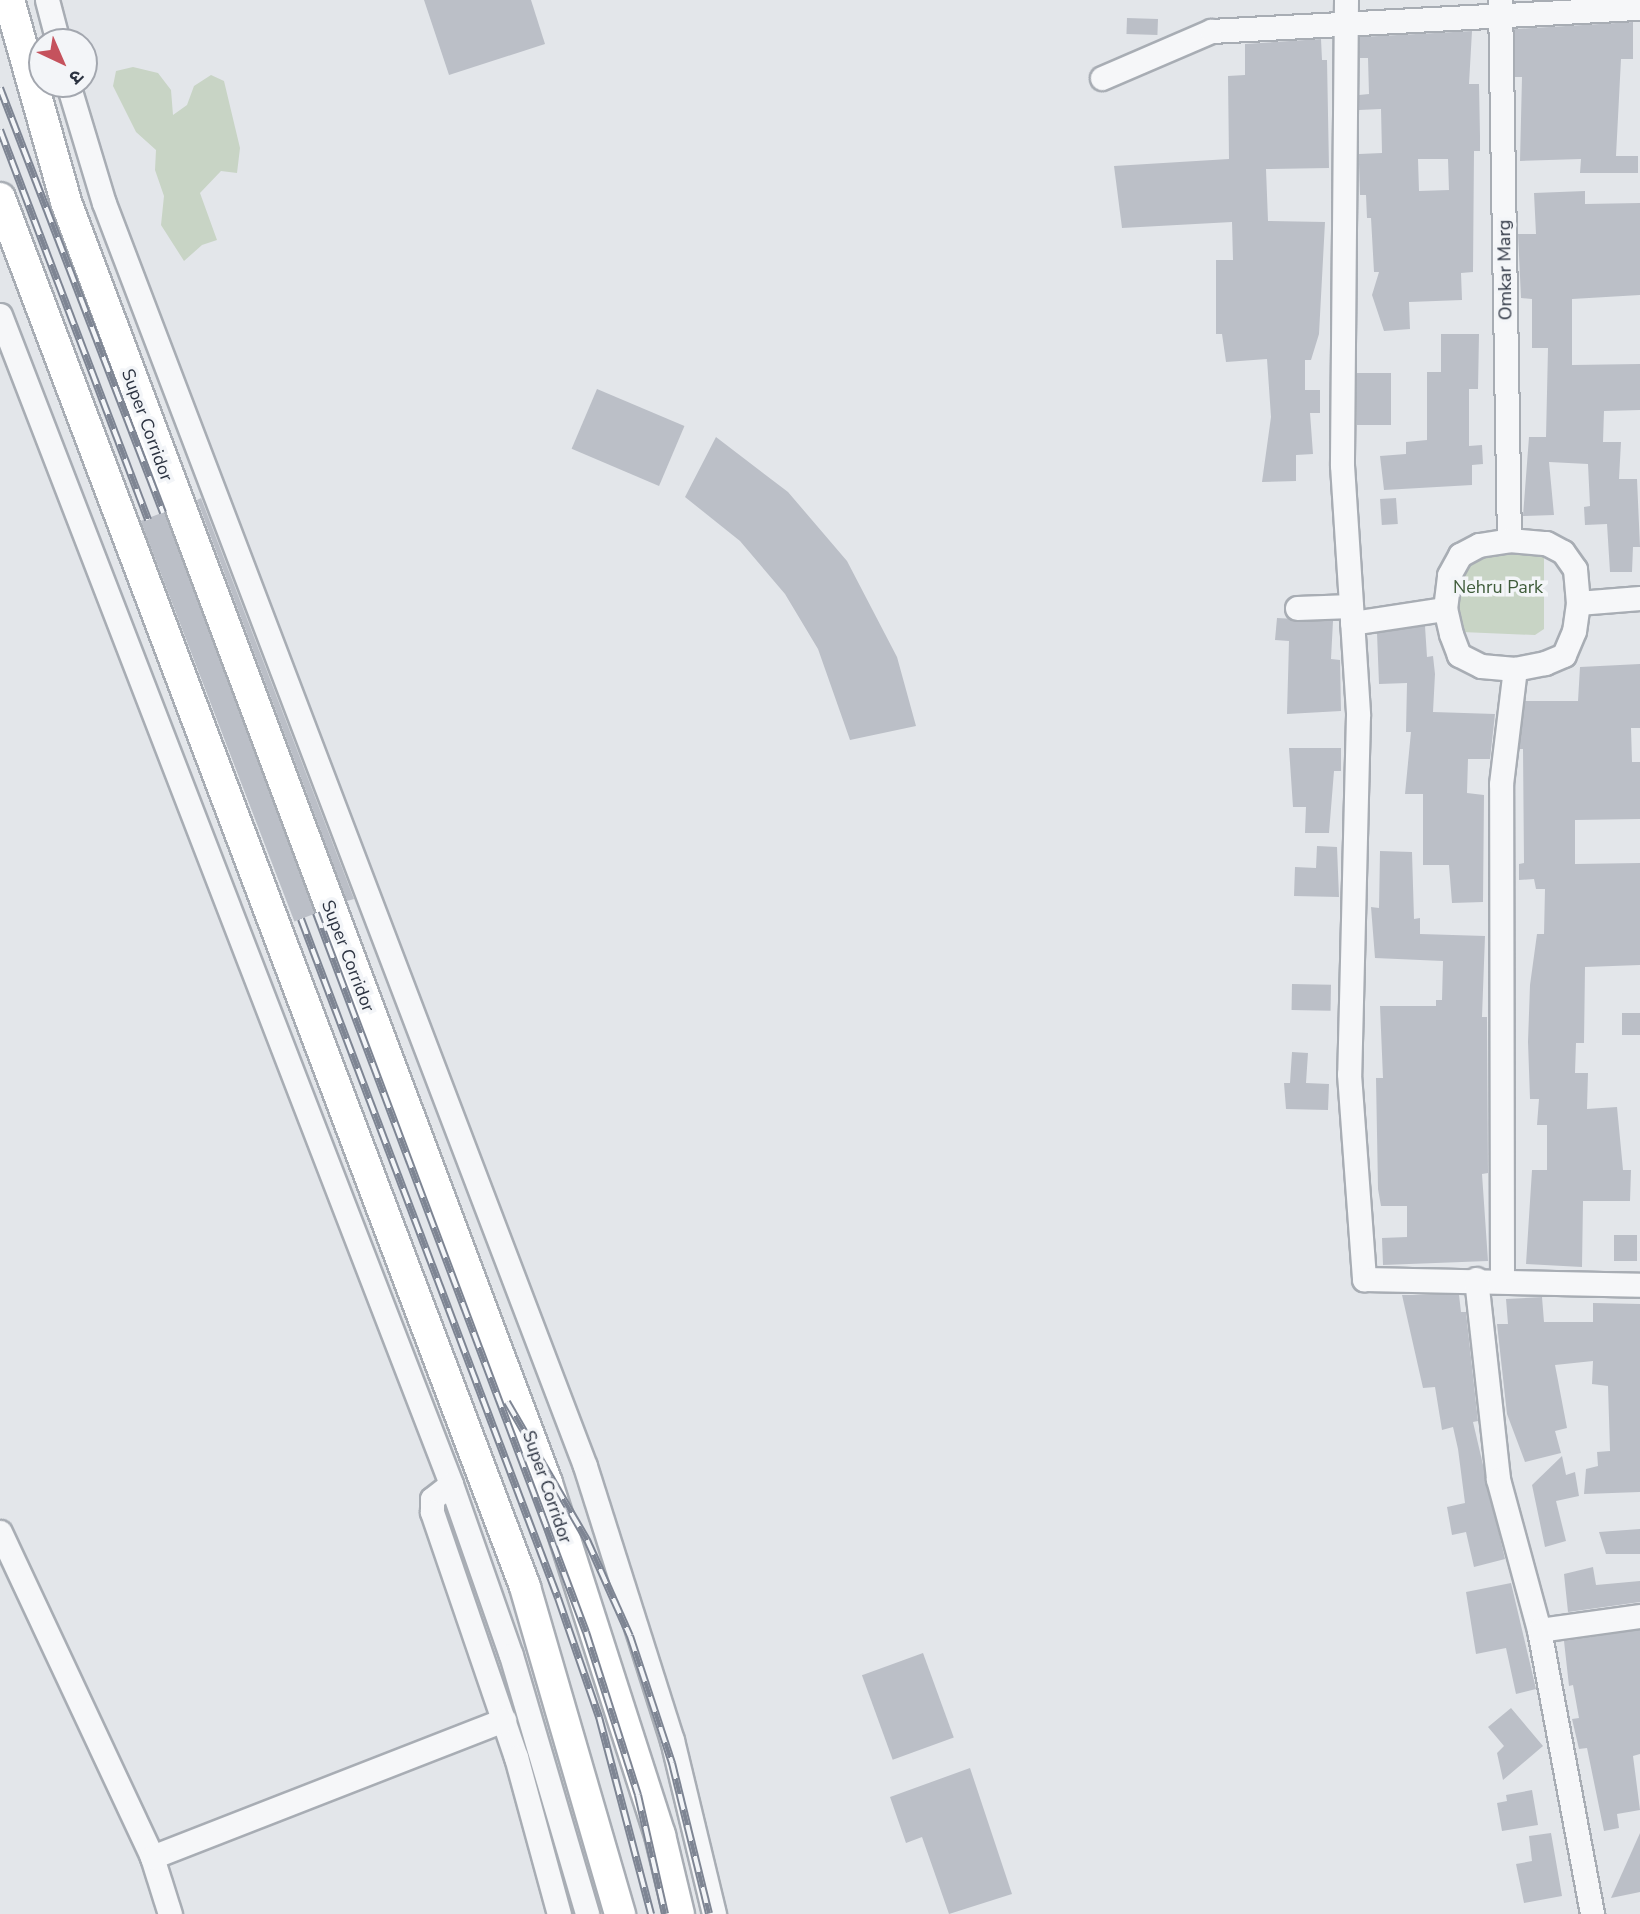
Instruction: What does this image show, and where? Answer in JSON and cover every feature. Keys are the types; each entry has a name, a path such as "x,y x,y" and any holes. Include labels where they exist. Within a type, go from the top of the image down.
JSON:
{"main road":[{"name":"Super Corridor","path":"9,0 75,228 547,1483 660,1835 679,1914"},
{"path":"0,198 525,1587 620,1914"}],"street":[{"path":"47,0 54,28"},
{"path":"1346,0 1342,465 1358,715 1349,1074 1364,1279 1502,1279 1640,1285"},
{"path":"1102,78 1211,31 1345,26 1500,7 1640,8"},
{"name":"Omkar Marg","path":"1500,7 1509,540"},
{"path":"73,98 119,242 593,1488 672,1740 714,1914"},
{"path":"0,315 451,1483 511,1656 587,1914"},
{"path":"1509,540 1546,543 1563,552 1575,569 1578,603 1564,654 1515,669 1481,666 1458,655 1445,609 1449,575 1460,555 1479,545 1509,540"},
{"path":"1578,603 1640,598"},
{"path":"1297,608 1352,614 1445,609"},
{"path":"1502,1279 1501,783 1515,669"},
{"path":"1476,1279 1498,1479 1539,1630 1592,1914"},
{"path":"451,1483 432,1499 432,1512 504,1720 559,1914"},
{"path":"0,1532 152,1857 170,1914"},
{"path":"1539,1630 1640,1616"},
{"path":"152,1857 504,1720"}],"green space":[{"path":"133,67 158,73 171,90 173,115 187,105 194,86 211,75 224,81 240,148 237,173 221,171 200,193 217,240 202,245 184,261 161,225 164,196 155,170 156,150 136,132 113,86 116,71"},
{"name":"Nehru Park","path":"1456,545 1544,547 1544,629 1535,635 1462,632 1446,618 1448,551"}],"building":[{"path":"424,0 531,0 545,44 449,75"},
{"path":"1127,18 1158,19 1157,35 1126,34"},
{"path":"1633,22 1633,59 1621,59 1616,156 1638,156 1638,173 1580,173 1581,159 1520,161 1522,77 1515,77 1514,29"},
{"path":"1472,31 1469,84 1479,84 1480,136 1480,151 1474,151 1473,272 1461,273 1462,300 1409,302 1410,329 1384,331 1372,295 1379,272 1374,272 1371,218 1367,218 1366,195 1360,195 1359,154 1382,153 1381,109 1359,110 1359,95 1369,94 1368,58 1360,58 1360,37","holes":["1418,159 1448,159 1449,190 1419,191"]},
{"path":"1321,39 1322,60 1327,60 1329,168 1266,169 1268,221 1325,222 1319,334 1311,360 1305,360 1305,390 1320,390 1320,413 1310,413 1313,454 1296,455 1296,481 1262,482 1271,417 1267,359 1226,362 1222,334 1216,334 1216,260 1233,260 1232,222 1122,228 1114,166 1229,159 1228,76 1245,75 1245,44"},
{"path":"1585,191 1585,204 1640,203 1640,295 1572,299 1572,365 1640,364 1640,410 1604,411 1603,442 1621,442 1619,479 1637,479 1640,547 1633,547 1632,572 1610,572 1607,524 1585,525 1584,507 1590,506 1588,464 1549,462 1554,515 1523,516 1529,437 1546,437 1548,348 1532,348 1532,299 1521,298 1518,234 1536,234 1534,193"},
{"path":"1441,334 1479,334 1478,389 1469,389 1469,446 1482,445 1483,464 1472,465 1472,485 1384,490 1380,456 1406,454 1406,442 1427,440 1427,372 1441,372"},
{"path":"1357,373 1391,373 1391,425 1357,425"},
{"path":"597,389 684,426 659,486 572,449"},
{"path":"716,437 788,492 847,561 897,657 916,726 850,740 818,649 785,594 740,541 685,497"},
{"path":"201,498 354,899 347,901 197,500"},
{"path":"1396,498 1398,524 1382,525 1380,499"},
{"path":"164,512 318,913 294,921 141,521"},
{"path":"1277,618 1333,621 1331,659 1340,660 1341,711 1287,714 1289,641 1275,640"},
{"path":"1425,626 1427,657 1433,656 1435,674 1433,712 1495,714 1490,759 1468,759 1467,793 1484,795 1483,902 1452,903 1449,865 1423,865 1423,794 1405,794 1411,732 1406,732 1407,683 1379,684 1377,633"},
{"path":"1640,664 1640,728 1631,728 1632,762 1640,762 1640,819 1575,820 1575,864 1640,863 1640,965 1585,967 1584,1043 1576,1043 1575,1073 1588,1073 1587,1109 1617,1107 1623,1170 1631,1170 1630,1201 1583,1201 1582,1267 1526,1264 1532,1170 1547,1170 1547,1125 1537,1125 1539,1099 1530,1099 1530,985 1537,934 1544,934 1545,889 1536,889 1534,879 1519,880 1519,864 1524,863 1523,749 1519,749 1525,701 1578,701 1580,667"},
{"path":"1289,748 1341,748 1341,771 1334,771 1329,833 1305,833 1306,807 1293,807"},
{"path":"1317,846 1337,847 1339,897 1294,896 1295,867 1316,868"},
{"path":"1380,851 1412,852 1414,919 1420,918 1420,934 1485,936 1482,1017 1487,1017 1488,1173 1482,1174 1488,1261 1383,1265 1382,1238 1407,1237 1407,1206 1381,1206 1378,1189 1376,1078 1383,1078 1380,1006 1436,1006 1436,1000 1442,1000 1443,961 1375,958 1371,907 1379,908"},
{"path":"1292,984 1331,985 1331,1011 1292,1010"},
{"path":"1622,1013 1640,1013 1640,1035 1622,1035"},
{"path":"1292,1052 1308,1053 1306,1083 1329,1084 1328,1110 1286,1109 1284,1083 1290,1083"},
{"path":"1614,1235 1637,1235 1637,1261 1614,1261"},
{"path":"1402,1295 1459,1295 1461,1312 1466,1312 1478,1421 1473,1422 1505,1559 1474,1567 1466,1532 1452,1535 1447,1507 1465,1503 1458,1449 1453,1427 1442,1430 1435,1387 1423,1388"},
{"path":"1542,1297 1544,1322 1593,1322 1593,1303 1640,1304 1640,1492 1584,1494 1586,1469 1598,1466 1597,1452 1610,1451 1608,1386 1592,1384 1593,1361 1555,1365 1567,1428 1555,1431 1561,1453 1525,1462 1507,1414 1497,1324 1508,1324 1506,1299"},
{"path":"1562,1456 1566,1475 1575,1472 1579,1496 1556,1501 1566,1541 1545,1547 1532,1485"},
{"path":"1640,1529 1640,1554 1606,1554 1599,1532"},
{"path":"1593,1567 1596,1585 1640,1581 1640,1602 1568,1612 1564,1574"},
{"path":"1511,1583 1536,1689 1516,1694 1506,1648 1476,1654 1466,1592"},
{"path":"1640,1630 1640,1754 1633,1756 1640,1810 1617,1814 1619,1828 1604,1831 1587,1748 1579,1749 1572,1719 1579,1718 1573,1685 1569,1686 1564,1641"},
{"path":"923,1653 954,1738 893,1760 862,1675"},
{"path":"1511,1708 1543,1746 1503,1780 1497,1753 1504,1746 1488,1727"},
{"path":"970,1768 1012,1894 949,1914 922,1837 906,1843 890,1797"},
{"path":"1532,1790 1538,1825 1502,1831 1497,1803 1507,1801 1506,1795"},
{"path":"1551,1833 1562,1896 1524,1903 1516,1864 1532,1861 1529,1836"},
{"path":"1640,1833 1640,1892 1611,1898"}],"railway":[{"path":"0,88 163,513"},
{"path":"0,130 148,520"},
{"path":"316,913 586,1632 638,1795 665,1914"},
{"path":"301,919 558,1598 599,1717 651,1914"},
{"path":"507,1402 587,1540 630,1636 672,1763 709,1914"}]}
